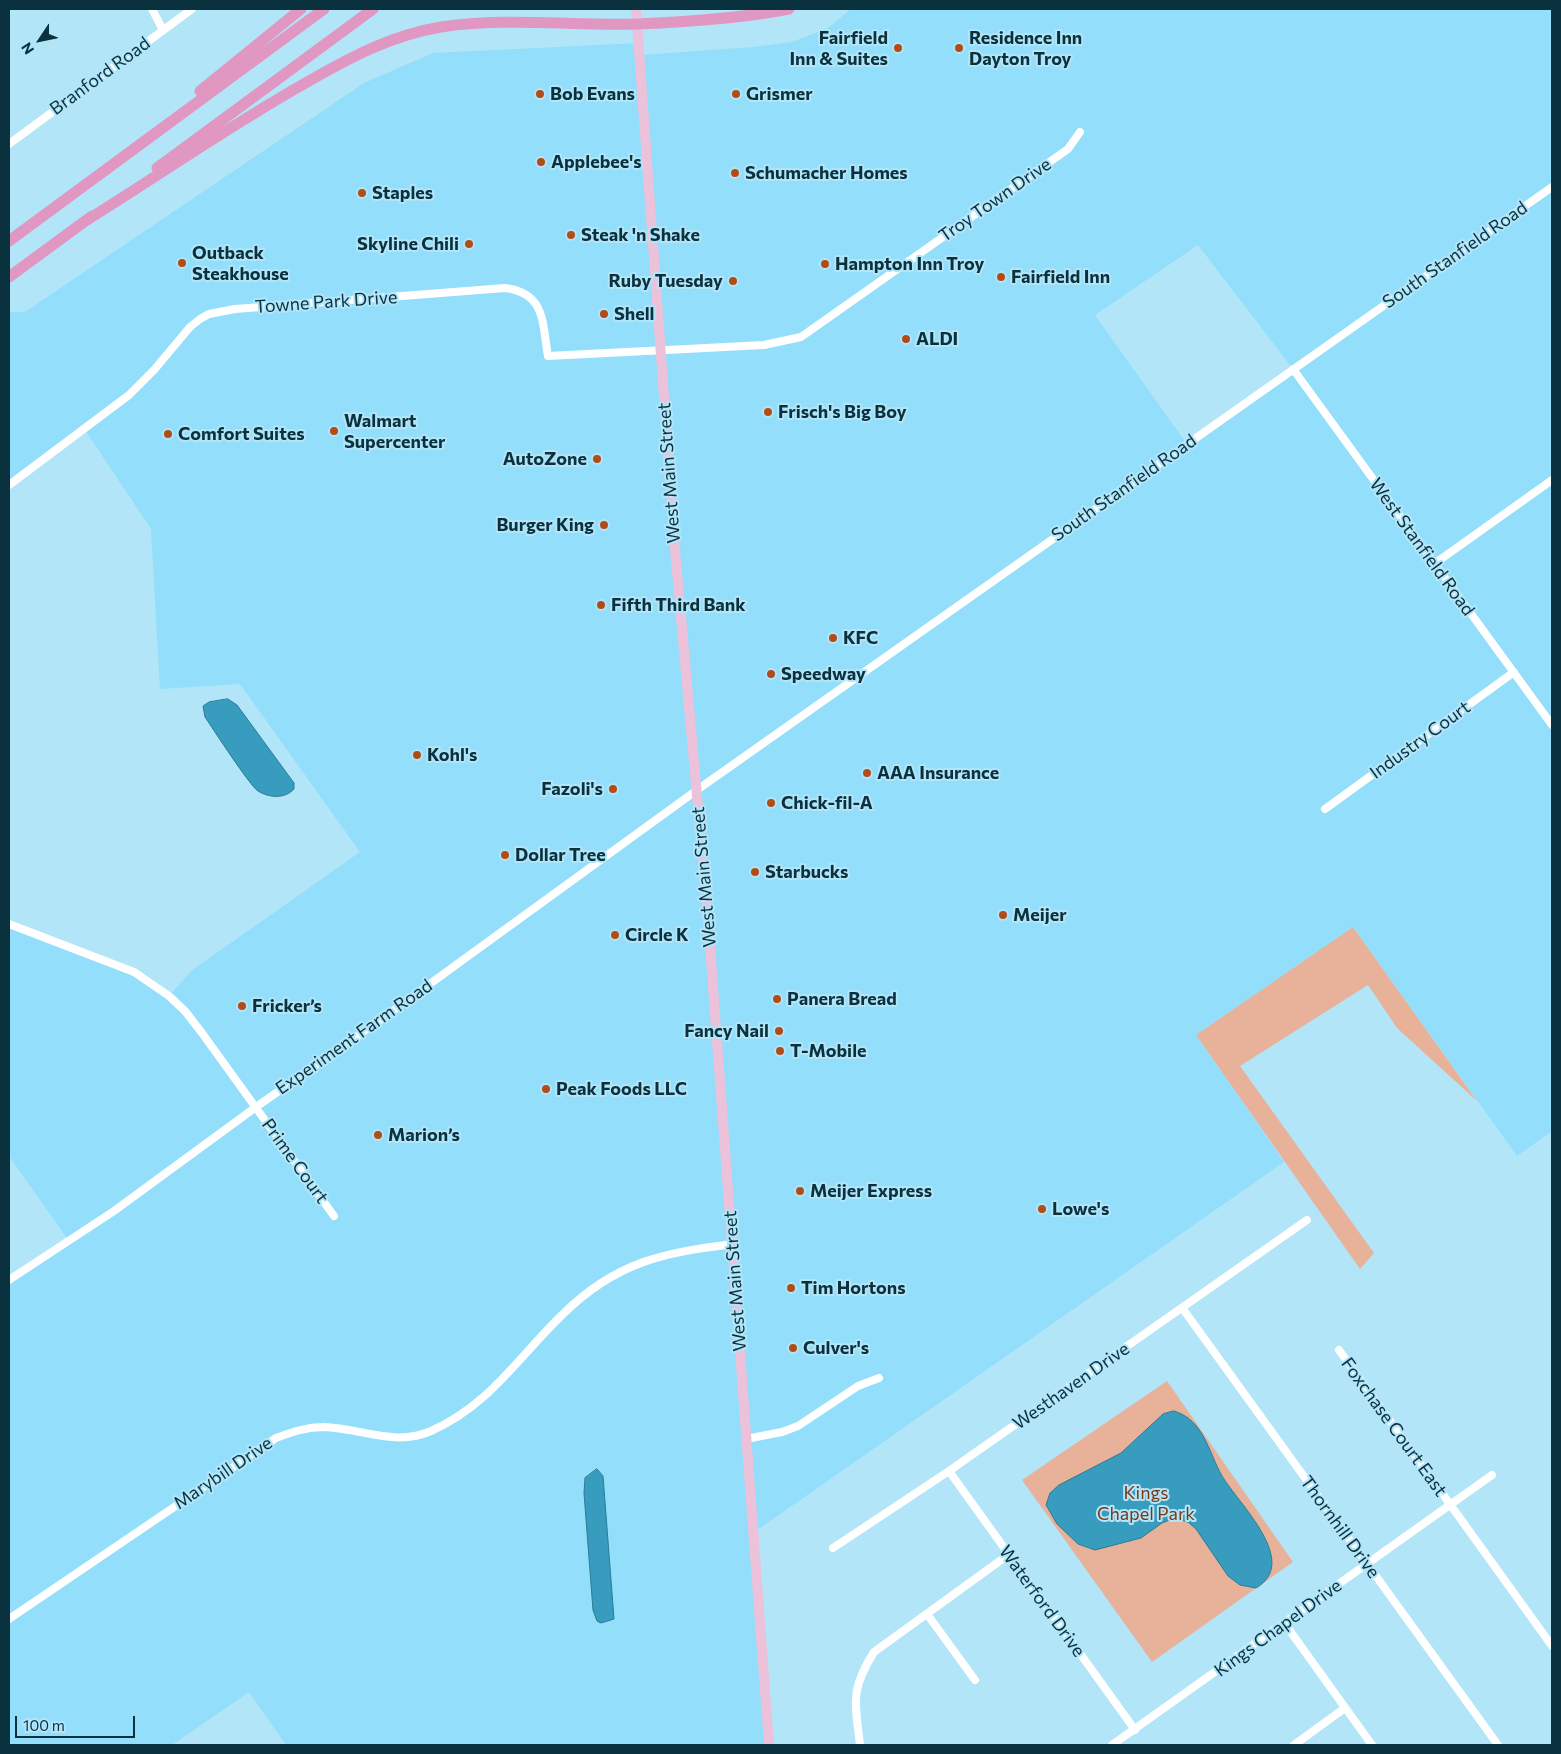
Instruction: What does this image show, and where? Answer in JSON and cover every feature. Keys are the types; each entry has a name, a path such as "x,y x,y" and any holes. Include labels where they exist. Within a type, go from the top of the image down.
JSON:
{"highway":[{"path":"131,150 254,45 301,9"},
{"path":"9,241 324,9"},
{"path":"9,277 373,9"},
{"path":"87,220 159,176 254,111 349,58 398,37 442,27 638,24 789,9"}],"main road":[{"name":"West Main Street","path":"636,9 675,550 697,790 770,1745"}],"street":[{"path":"152,9 163,30"},
{"name":"Branford Road","path":"9,144 192,9"},
{"name":"Troy Town Drive","path":"660,350 764,345 801,337 1068,149 1080,132"},
{"name":"South Stanfield Road","path":"697,790 1552,187"},
{"name":"Towne Park Drive","path":"9,484 129,395 154,370 190,326 211,314 236,309 505,288 519,290 534,299 539,309 548,356 660,350"},
{"name":"West Stanfield Road","path":"1293,369 1552,724"},
{"path":"1434,564 1552,480"},
{"name":"Industry Court","path":"1326,809 1514,672"},
{"name":"Experiment Farm Road","path":"9,1280 114,1211 697,790"},
{"path":"9,924 134,972 149,980 185,1011 256,1107"},
{"name":"Prime Court","path":"256,1107 334,1216"},
{"name":"Westhaven Drive","path":"833,1548 949,1471 1183,1309 1307,1220"},
{"name":"Marybill Drive","path":"9,1619 276,1438 302,1428 325,1427 381,1437 406,1438 430,1432 456,1418 485,1397 510,1373 562,1314 591,1290 622,1270 677,1251 733,1244"},
{"name":"Thornhill Drive","path":"1183,1309 1498,1745"},
{"name":"Foxchase Court East","path":"1339,1350 1552,1646"},
{"path":"746,1439 782,1432 798,1426 858,1386 879,1378"},
{"name":"Waterford Drive","path":"949,1471 1135,1730"},
{"name":"Kings Chapel Drive","path":"1112,1745 1285,1624 1492,1475"},
{"path":"860,1745 855,1695 861,1673 874,1652 1008,1555"},
{"path":"927,1614 975,1680"},
{"path":"1285,1624 1372,1745"},
{"path":"1294,1745 1345,1708"}],"shaded area":[{"path":"851,9 1552,9 1552,1131 1517,1156 1353,927 1196,1035 1284,1162 753,1533 769,1745 286,1745 249,1692 172,1745 9,1745 9,1280 69,1241 9,1156 9,924 134,972 169,996 191,971 360,852 240,684 160,689 151,529 85,430 9,485 9,312 25,312 364,83 433,53 639,43 641,55 753,47 792,42 828,28","holes":["1198,245 1293,369 1187,444 1095,315"]},
{"path":"228,699 237,705 294,783 294,789 286,795 267,795 258,791 247,779 205,717 203,706 209,702"},
{"path":"1174,1411 1184,1415 1199,1429 1222,1476 1262,1532 1269,1548 1272,1563 1268,1577 1256,1588 1240,1585 1228,1576 1196,1529 1188,1522 1175,1518 1162,1523 1141,1538 1095,1550 1078,1544 1057,1524 1046,1505 1050,1493 1059,1485 1121,1453 1163,1414"},
{"path":"597,1469 603,1476 614,1619 601,1623 597,1621 593,1610 584,1493 585,1478"}],"green space":[{"path":"1353,927 1477,1101 1397,1028 1368,985 1240,1066 1374,1253 1360,1269 1196,1035"},
{"name":"Kings Chapel Park","path":"1167,1381 1293,1562 1152,1662 1022,1480"}],"place":[{"name":"Fairfield Inn & Suites","path":"898,48"},
{"name":"Residence Inn Dayton Troy","path":"959,48"},
{"name":"Bob Evans","path":"540,94"},
{"name":"Grismer","path":"736,94"},
{"name":"Applebee's","path":"541,162"},
{"name":"Schumacher Homes","path":"735,173"},
{"name":"Staples","path":"362,193"},
{"name":"Steak 'n Shake","path":"571,235"},
{"name":"Skyline Chili","path":"469,244"},
{"name":"Outback Steakhouse","path":"182,263"},
{"name":"Hampton Inn Troy","path":"825,264"},
{"name":"Fairfield Inn","path":"1001,277"},
{"name":"Ruby Tuesday","path":"733,281"},
{"name":"Shell","path":"604,314"},
{"name":"ALDI","path":"906,339"},
{"name":"Frisch's Big Boy","path":"768,412"},
{"name":"Walmart Supercenter","path":"334,431"},
{"name":"Comfort Suites","path":"168,434"},
{"name":"AutoZone","path":"597,459"},
{"name":"Burger King","path":"604,525"},
{"name":"Fifth Third Bank","path":"601,605"},
{"name":"KFC","path":"833,638"},
{"name":"Speedway","path":"771,674"},
{"name":"Kohl's","path":"417,755"},
{"name":"AAA Insurance","path":"867,773"},
{"name":"Fazoli's","path":"613,789"},
{"name":"Chick-fil-A","path":"771,803"},
{"name":"Dollar Tree","path":"505,855"},
{"name":"Starbucks","path":"755,872"},
{"name":"Meijer","path":"1003,915"},
{"name":"Circle K","path":"615,935"},
{"name":"Panera Bread","path":"777,999"},
{"name":"Fricker’s","path":"242,1006"},
{"name":"Fancy Nail","path":"779,1031"},
{"name":"T-Mobile","path":"780,1051"},
{"name":"Peak Foods LLC","path":"546,1089"},
{"name":"Marion’s","path":"378,1135"},
{"name":"Meijer Express","path":"800,1191"},
{"name":"Lowe's","path":"1042,1209"},
{"name":"Tim Hortons","path":"791,1288"},
{"name":"Culver's","path":"793,1348"}]}
